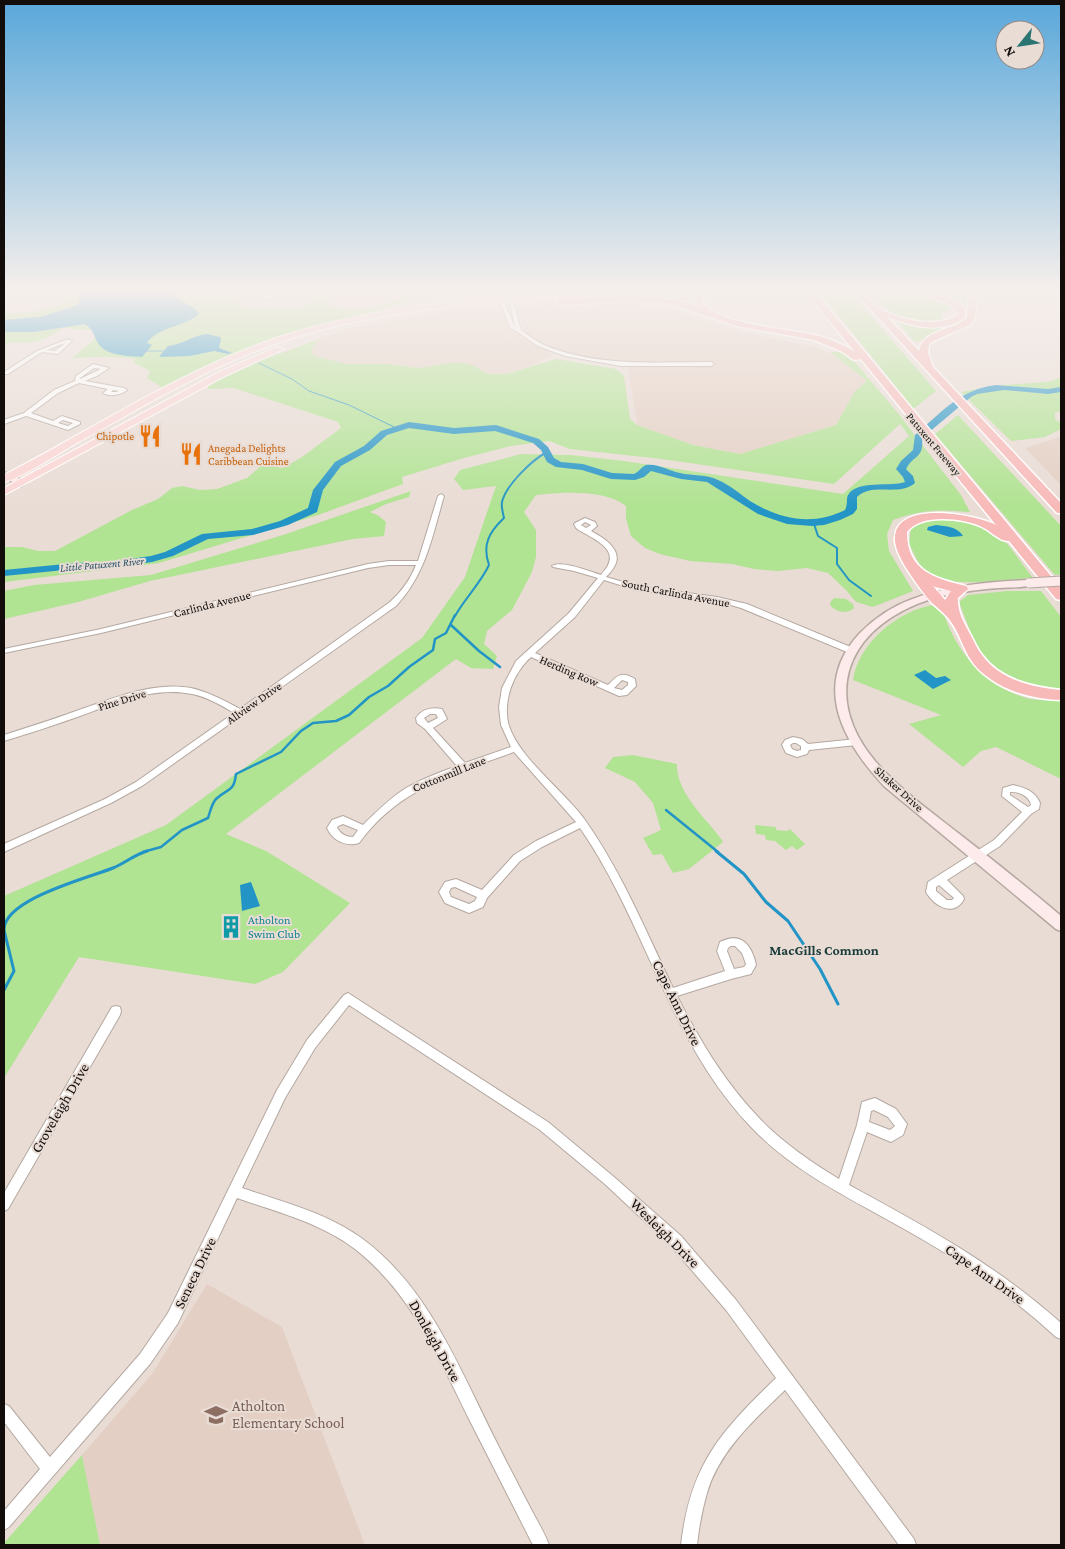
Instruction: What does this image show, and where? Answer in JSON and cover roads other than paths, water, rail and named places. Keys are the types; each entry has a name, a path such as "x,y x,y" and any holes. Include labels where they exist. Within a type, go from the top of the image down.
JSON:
{"highway":[{"path":"863,363 894,395"},
{"name":"Patuxent Freeway","path":"868,363 1061,596"},
{"path":"925,363 1061,510"},
{"path":"927,363 939,379"},
{"path":"1047,580 997,530 967,519 943,516 918,519 905,526 902,531 901,544 932,595 948,609 956,620 976,656 994,674 1025,689 1061,695"},
{"path":"919,574 935,583 961,589"},
{"path":"956,620 951,601 952,597 961,589"}],"main road":[{"path":"8,483 142,405 225,363"},
{"path":"8,483 220,375 248,363"}],"street":[{"path":"4,373 21,363"},
{"path":"614,363 711,364"},
{"path":"4,422 27,414 54,393 81,382 106,368 93,366 78,377 77,380 81,382 112,388"},
{"path":"27,414 53,423"},
{"name":"Allview Drive","path":"4,848 125,793 155,774 394,604 409,588 420,562 441,496"},
{"name":"Cape Ann Drive","path":"586,531 605,543 614,557 612,565 572,615 529,653 513,672 504,697 505,725 516,748 582,824 606,859 703,1057 738,1105 757,1126 785,1150 842,1188 933,1238 984,1270 1061,1332"},
{"name":"Carlinda Avenue","path":"4,652 101,631 368,566 420,562"},
{"name":"South Carlinda Avenue","path":"555,566 575,569 636,588 717,599 744,606 850,650"},
{"name":"Shaker Drive","path":"1061,581 961,589 932,595 899,608 876,622 850,650 843,670 840,691 845,718 856,742 874,767 891,784 1061,925"},
{"name":"Herding Row","path":"529,653 609,688"},
{"name":"Pine Drive","path":"4,738 124,698 158,690 198,692 213,697 240,713"},
{"path":"428,727 462,767"},
{"path":"806,747 856,742"},
{"name":"Cottonmill Lane","path":"364,829 390,804 408,791 434,778 516,748"},
{"path":"942,880 1005,836 1028,812"},
{"path":"484,895 517,858 539,844 582,824"},
{"path":"672,993 732,974"},
{"name":"Seneca Drive","path":"4,1522 145,1359 173,1318 266,1122 311,1044 348,998"},
{"name":"Wesleigh Drive","path":"348,998 536,1120 572,1148 656,1222 704,1272 786,1379 908,1545"},
{"name":"Groveleigh Drive","path":"4,1205 116,1011"},
{"path":"842,1188 863,1125"},
{"name":"Donleigh Drive","path":"234,1191 334,1229 358,1243 398,1281 418,1307 438,1342 541,1545"},
{"path":"689,1545 696,1498 712,1459 737,1426 786,1379"},
{"path":"4,1411 50,1469"}],"water":[{"path":"936,525 955,529 963,536 950,537 927,530 928,527"},
{"path":"925,670 936,678 945,676 951,680 933,689 914,675"},
{"path":"251,882 260,906 242,911 240,885"}],"waterway":[{"path":"260,363 292,379 309,391 349,405 396,428"},
{"name":"Little Patuxent River","path":"4,573 75,566 109,565 152,559 169,554 206,536 253,532 284,523 313,510 318,490 338,464 367,448 384,433 409,425 454,431 496,428 536,441 545,449 550,460 559,465 583,467 611,476 635,477 641,475 647,468 651,468 681,476 707,479 720,484 750,505 774,517 799,523 824,522 849,512 852,509 852,496 862,489 895,487 910,483 908,476 901,469 904,463 918,450 918,437 968,395 981,390 996,388 1048,391 1061,389"},
{"path":"455,616 489,565 486,551 488,539 494,528 504,518 502,510 504,495 520,474 547,452"},
{"path":"814,524 818,536 837,548 837,564 849,580 871,596"},
{"path":"143,852 161,847 182,830 208,818 215,801 234,784 236,774 281,752 301,731 313,723 336,721 349,715 369,697 388,686 409,667 433,650 435,639 446,633 455,615"},
{"path":"451,625 479,651 500,667"},
{"path":"666,810 718,852"},
{"path":"4,990 14,971 4,930 8,919 18,909 32,899 49,891 113,868 147,851"},
{"path":"716,851 744,874 766,902 788,921 820,969 838,1004"}],"place":[{"name":"Chipotle","path":"150,436"},
{"name":"Anegada Delights Caribbean Cuisine","path":"191,454"},
{"name":"Atholton Swim Club","path":"231,927"},
{"name":"Atholton Elementary School","path":"216,1415"}],"district":[{"name":"MacGills Common","path":"824,950"}]}
